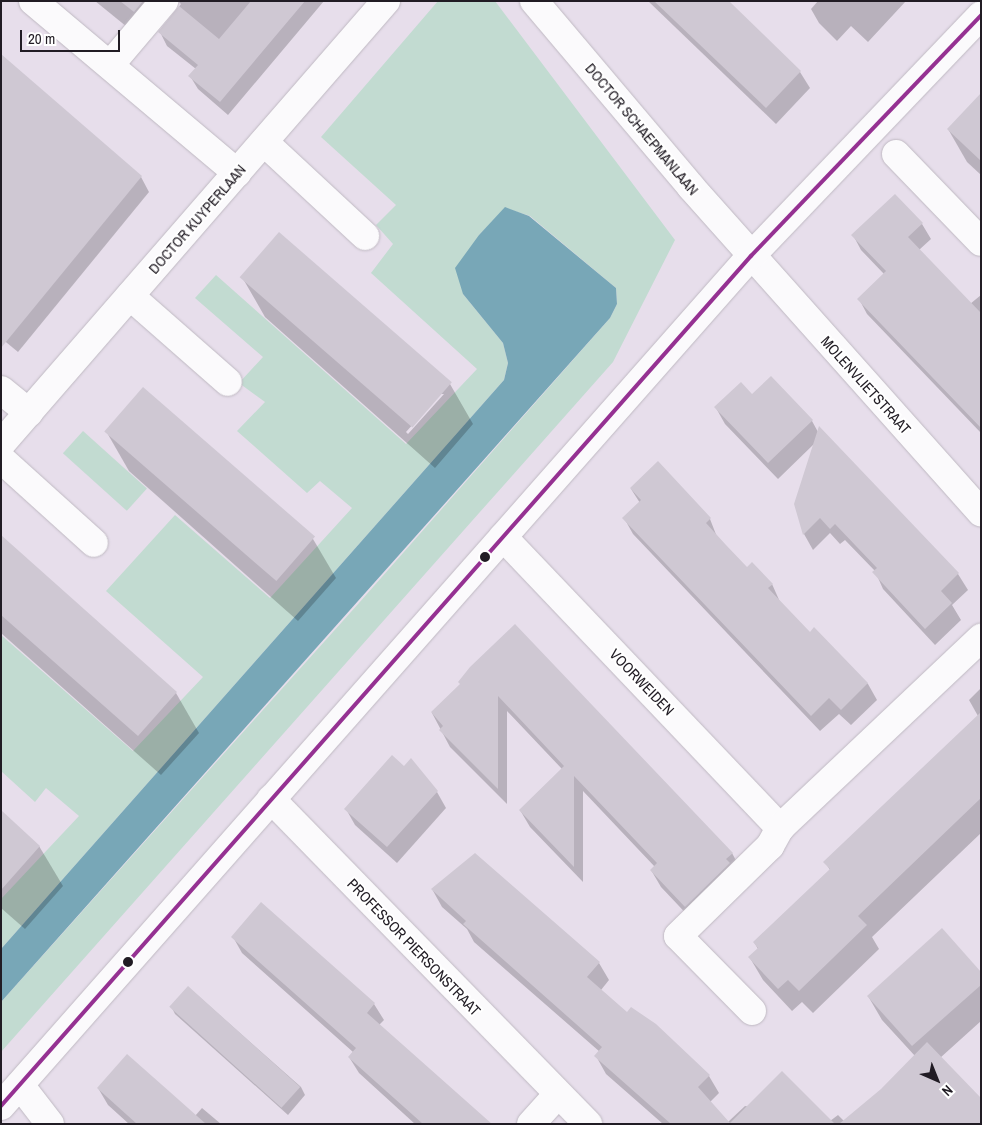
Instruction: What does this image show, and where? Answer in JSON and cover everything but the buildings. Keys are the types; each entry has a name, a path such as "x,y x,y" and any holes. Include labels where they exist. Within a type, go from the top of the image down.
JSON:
{"street":[{"path":"33,1 237,173"},
{"path":"110,65 164,1"},
{"name":"DOCTOR KUYPERLAAN","path":"1,444 386,1"},
{"name":"DOCTOR SCHAEPMANLAAN","path":"534,1 751,256"},
{"path":"1,1106 751,256 981,16"},
{"path":"264,142 365,236"},
{"path":"896,154 981,242"},
{"name":"MOLENVLIETSTRAAT","path":"751,256 981,512"},
{"path":"130,296 228,382"},
{"path":"1,390 28,412"},
{"path":"1,459 94,543"},
{"name":"VOORWEIDEN","path":"503,537 780,828"},
{"path":"752,1012 678,936 770,846 780,828 981,638"},
{"name":"PROFESSOR PIERSONSTRAAT","path":"270,800 588,1124"},
{"path":"20,1085 50,1124"},
{"path":"530,1124 558,1094"}],"green space":[{"path":"438,1 495,1 675,240 613,362 1,1052 1,1002 359,603 610,318 617,304 616,288 530,216 505,208 479,235 463,294 503,343 508,363 504,380 1,949 1,899 79,816 46,788 35,802 1,771 1,635 133,751 203,677 106,591 175,515 270,598 352,508 320,481 307,493 237,431 265,402 239,383 263,357 195,298 216,275 406,444 477,369 371,273 393,244 376,225 396,205 321,137"},
{"path":"83,431 147,489 127,511 63,453"}],"water":[{"path":"505,207 529,216 616,288 617,304 610,318 1,1002 1,949 504,380 508,363 503,343 463,294 455,268 479,235"}],"transit line":[{"path":"1,1106 751,256 981,15"}]}
